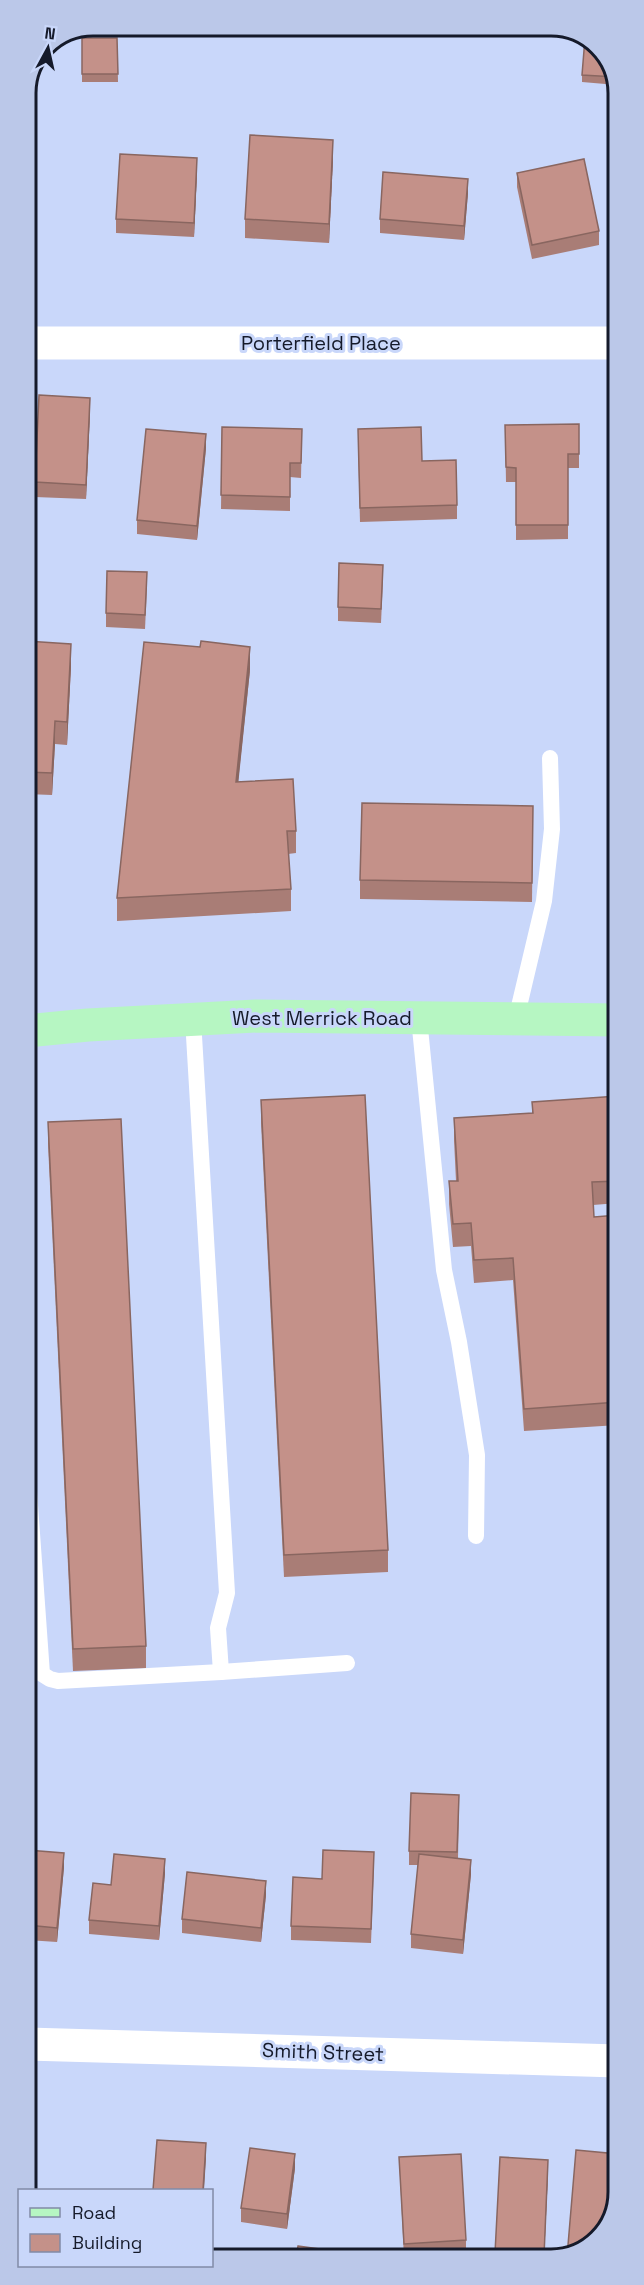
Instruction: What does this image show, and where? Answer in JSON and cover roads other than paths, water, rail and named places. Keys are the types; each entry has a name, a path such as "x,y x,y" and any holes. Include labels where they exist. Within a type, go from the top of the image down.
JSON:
{"main road":[{"name":"West Merrick Road","path":"36,1030 256,1016 608,1020"}],"street":[{"name":"Porterfield Place","path":"36,343 608,343"},
{"name":"Smith Street","path":"36,2044 608,2061"}],"lane":[{"path":"516,1019 544,901 552,830 550,758"},
{"path":"418,1018 444,1270 459,1342 477,1455 476,1536"},
{"path":"193,1020 227,1593 218,1628 221,1672"},
{"path":"36,1605 42,1674 58,1681 347,1663"}]}
